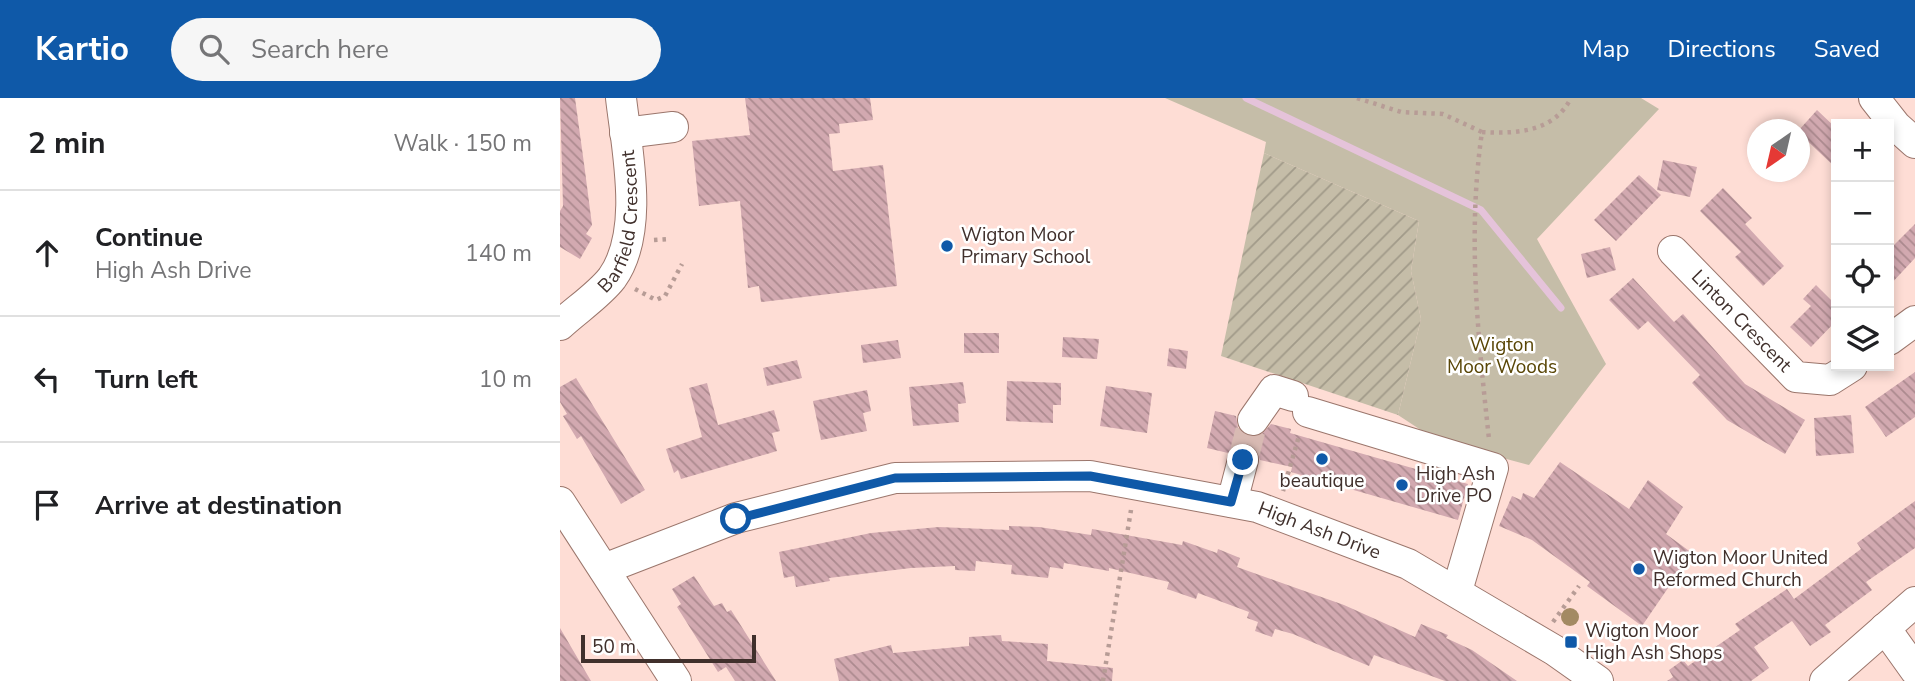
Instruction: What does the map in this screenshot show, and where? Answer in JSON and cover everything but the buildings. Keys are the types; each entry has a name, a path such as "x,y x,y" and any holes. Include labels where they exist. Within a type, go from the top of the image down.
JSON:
{"street":[{"name":"Barfield Crescent","path":"560,325 612,278 629,243 632,220 621,98"},
{"path":"1874,98 1896,126 1915,143"},
{"path":"625,133 673,127"},
{"name":"Linton Crescent","path":"1673,251 1796,377 1830,380 1844,371"},
{"path":"1894,336 1915,321"},
{"path":"1253,420 1274,390 1301,404 1493,468 1457,591"},
{"path":"1231,502 1243,460"},
{"name":"High Ash Drive","path":"604,569 736,519 895,478 1090,476 1231,502 1276,514 1408,564 1539,641 1598,681"},
{"path":"560,502 676,681"},
{"path":"1825,681 1915,603"},
{"path":"1885,628 1915,670"}],"path":[{"path":"1357,98 1401,112 1443,114 1482,132 1510,134 1535,130 1565,110 1571,98"},
{"path":"1482,132 1475,220 1478,336 1493,468"},
{"path":"612,278 656,300 666,296 682,264"},
{"path":"1276,514 1301,404"},
{"path":"1102,681 1135,485"},
{"path":"1539,641 1579,586"}],"green space":[{"name":"Wigton Moor Woods","path":"1165,98 1641,98 1659,109 1537,239 1606,364 1529,465 1436,440 1398,415 1421,319 1411,271 1419,221 1264,153 1266,142"},
{"path":"1264,153 1419,221 1411,271 1421,319 1398,415 1221,356"}],"waterway":[{"path":"1246,98 1481,210 1561,308"}],"tunnel":[{"path":"1243,460 1253,420"}],"place":[{"name":"Wigton Moor Primary School","path":"947,246"},
{"name":"beautique","path":"1322,459"},
{"name":"High Ash Drive PO","path":"1402,485"},
{"name":"Wigton Moor United Reformed Church","path":"1639,569"},
{"name":"Wigton Moor High Ash Shops","path":"1571,642"}],"route":[{"path":"736,519 895,478 1090,476 1231,502 1243,460"}]}
